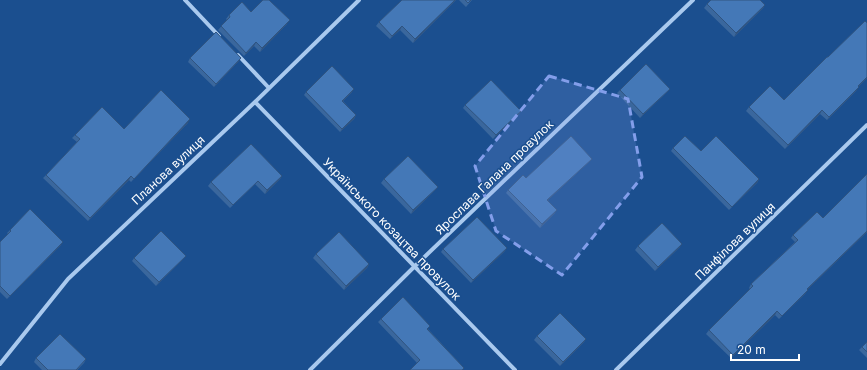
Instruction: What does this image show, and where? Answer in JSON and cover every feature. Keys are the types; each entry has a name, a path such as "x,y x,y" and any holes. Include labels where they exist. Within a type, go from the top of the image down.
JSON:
{"street":[{"path":"185,0 222,38"},
{"name":"Планова вулиця","path":"0,364 68,279 255,102 359,0"},
{"name":"Ярослава Галана провулок","path":"310,370 415,266 693,0"},
{"path":"232,49 269,88"},
{"name":"Українського козацтва провулок","path":"255,102 515,370"},
{"name":"Панфілова вулиця","path":"616,370 867,125"}],"highlighted area":[{"path":"549,76 628,99 642,177 562,275 496,231 475,166"}],"building":[{"path":"263,0 269,0 290,20 262,48 256,42 246,53 221,26 230,17 229,15 242,2 251,12"},
{"path":"402,0 455,0 415,39 402,26 392,36 379,22"},
{"path":"711,0 760,0 765,5 736,33 707,4"},
{"path":"865,21 867,23 867,77 829,117 822,110 788,145 749,107 770,86 784,100"},
{"path":"216,32 241,58 216,84 190,58"},
{"path":"646,64 670,89 643,114 620,90"},
{"path":"332,66 354,89 342,101 356,115 342,129 306,92"},
{"path":"491,80 521,111 496,135 465,105"},
{"path":"161,90 190,119 134,179 131,176 90,218 46,175 80,139 75,135 102,107 124,129"},
{"path":"571,136 592,159 547,200 557,210 542,224 508,190 523,175 526,178"},
{"path":"685,136 701,151 716,136 759,179 732,207 673,148"},
{"path":"251,144 282,176 267,190 258,181 233,205 211,182"},
{"path":"408,156 438,187 413,210 384,179"},
{"path":"867,174 867,231 807,289 808,290 782,316 777,311 733,355 709,330 753,286 751,284 798,240 793,235 817,212 823,218"},
{"path":"30,209 63,242 10,296 0,286 0,242"},
{"path":"477,217 507,248 473,280 443,249"},
{"path":"662,223 682,244 658,267 638,246"},
{"path":"161,231 186,256 159,282 134,258"},
{"path":"339,232 369,264 346,286 316,254"},
{"path":"403,297 430,326 427,329 464,368 462,370 410,370 420,360 381,319"},
{"path":"560,313 586,339 563,362 537,336"},
{"path":"60,334 86,359 76,370 48,370 36,358"},
{"path":"867,342 867,352 862,347"}]}
